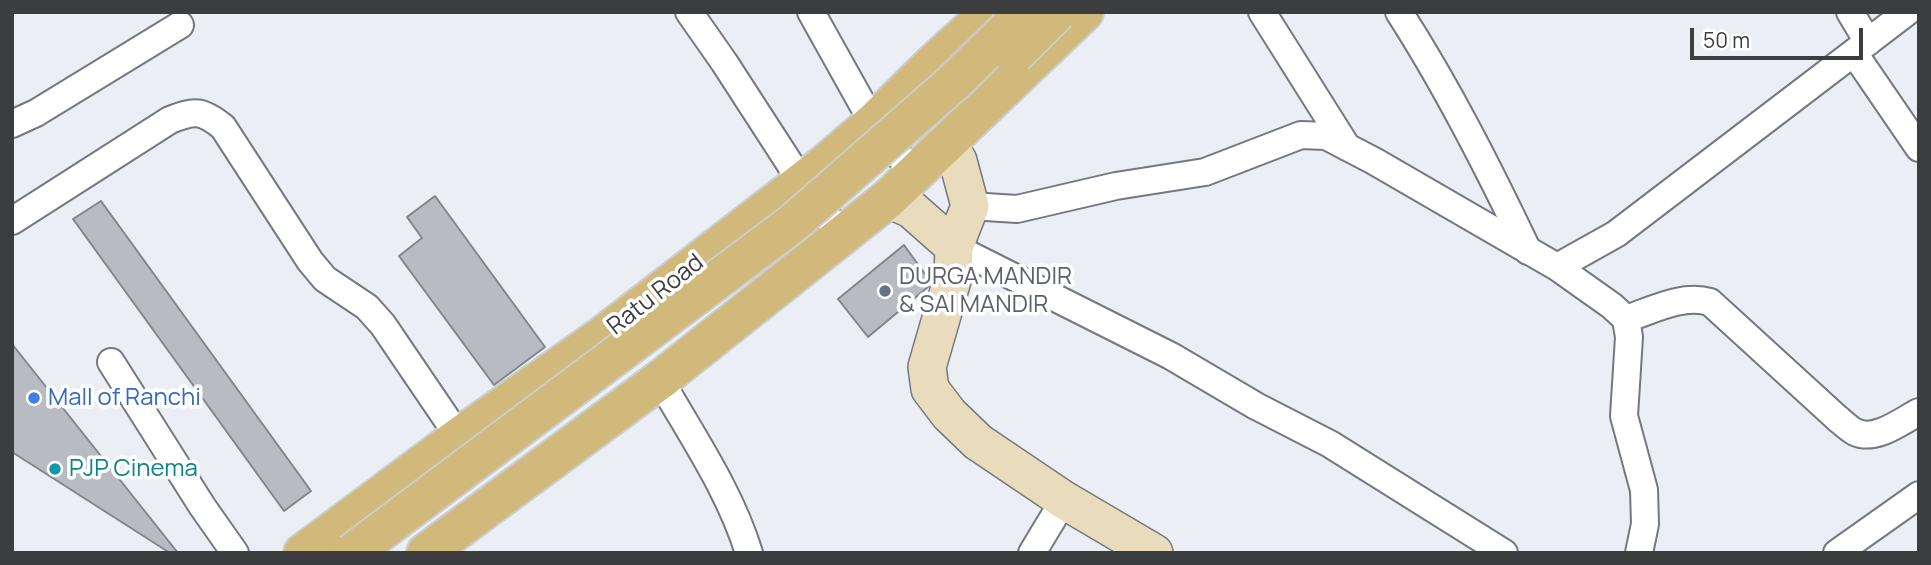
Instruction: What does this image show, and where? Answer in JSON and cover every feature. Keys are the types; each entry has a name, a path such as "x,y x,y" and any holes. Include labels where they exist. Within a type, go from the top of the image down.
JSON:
{"main road":[{"name":"Ratu Road","path":"303,553 459,437 601,337 824,165 873,123 990,12"},
{"path":"352,553 793,223 954,82 1025,12"},
{"path":"426,553 660,380 901,187 1071,15"},
{"path":"390,553 807,240 969,99 1071,15"}],"street":[{"path":"689,12 790,164 799,183 842,234"},
{"path":"811,12 873,123 911,209 954,247 1171,356 1256,406 1330,444 1504,553"},
{"path":"1262,12 1347,147"},
{"path":"1399,12 1484,161 1528,251"},
{"path":"1850,12 1861,48 1914,132"},
{"path":"1557,267 1616,234 1907,12"},
{"path":"12,124 36,113 180,25"},
{"path":"12,221 170,120 190,111 208,116 223,127 310,261 325,279 367,307 383,325 459,437"},
{"path":"971,206 1017,209 1116,186 1205,172 1301,135 1326,136 1434,194 1557,267 1626,319 1629,337 1624,416 1644,490 1645,524 1639,553"},
{"path":"946,142 958,161 971,206 954,247 953,277 927,367 930,389 949,414 978,442 1064,500 1154,553"},
{"path":"1626,319 1677,301 1696,298 1710,302 1855,432 1868,435 1878,433 1919,412"},
{"path":"111,362 202,506 236,553"},
{"path":"660,380 724,493 742,530 749,553"},
{"path":"1837,553 1919,495"},
{"path":"1032,553 1064,500"}],"building":[{"path":"435,196 545,347 494,385 399,256 422,238 407,217"},
{"path":"101,201 311,491 284,511 73,219"},
{"name":"DURGA MANDIR & SAI MANDIR","path":"904,245 930,281 928,287 868,337 838,299"},
{"name":"Mall of Ranchi","path":"12,344 178,553 170,553 12,452"}],"place":[{"name":"DURGA MANDIR & SAI MANDIR","path":"885,291"},
{"name":"Mall of Ranchi","path":"34,398"},
{"name":"PJP Cinema","path":"55,469"}]}
